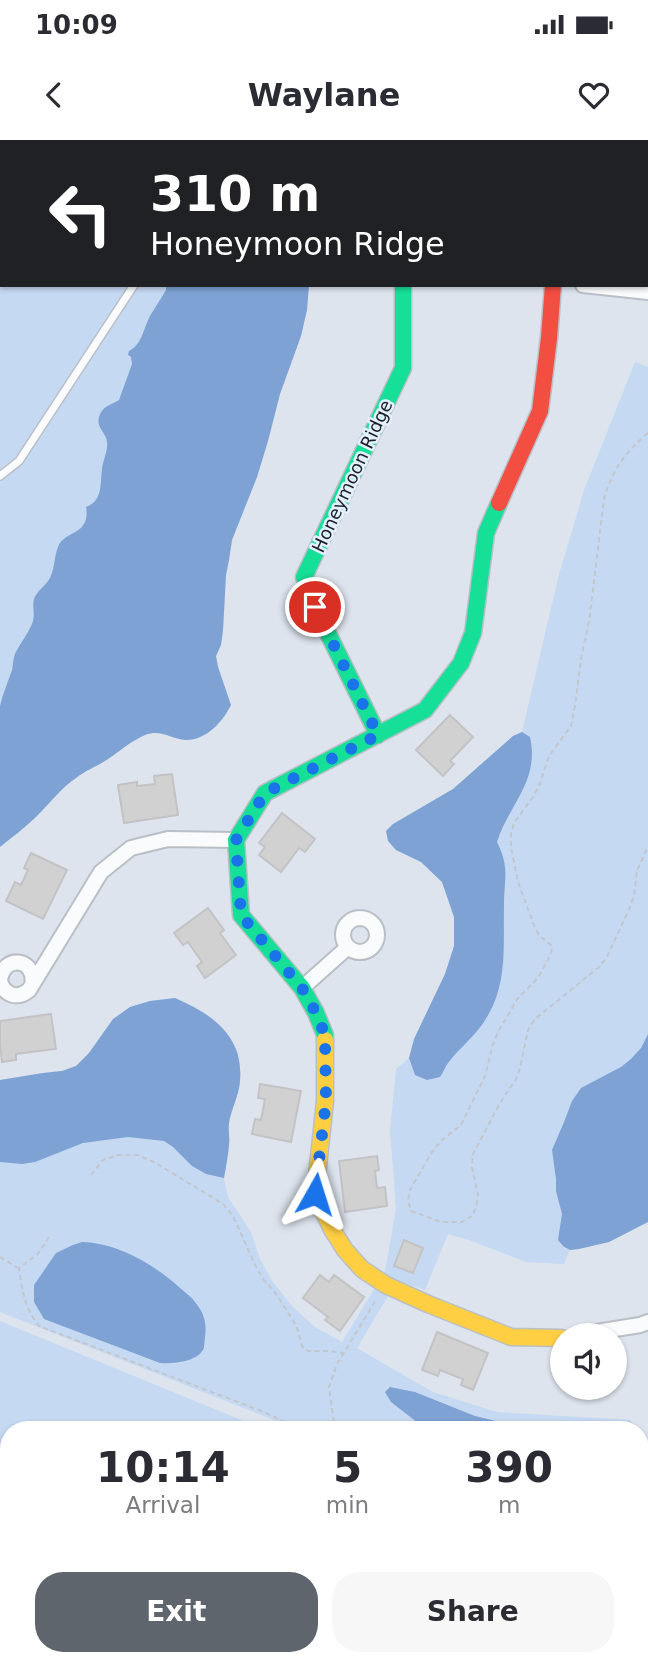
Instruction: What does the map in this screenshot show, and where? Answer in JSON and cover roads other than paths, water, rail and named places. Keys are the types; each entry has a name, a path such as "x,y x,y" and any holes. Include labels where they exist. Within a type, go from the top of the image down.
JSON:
{"street":[{"name":"Honeymoon Ridge","path":"378,735 315,607 304,577 403,368 403,287"},
{"path":"550,1338 511,1337 386,1285 362,1269 333,1231 315,1194 326,1101 325,1035 302,988 241,915 236,840 265,793 425,710 461,663 473,633 486,533 541,411 552,287"},
{"path":"602,287 648,292"},
{"path":"32,985 33,975 26,966 16,962 3,970 0,980 4,990 14,995 25,993 32,985 101,872 131,848 168,839 236,840"},
{"path":"302,988 348,947"},
{"path":"627,1327 648,1322"}],"lane":[{"path":"0,476 19,461 133,287"}],"water":[{"path":"166,287 309,287 301,336 280,394 257,477 232,540 226,575 221,645 216,656 231,705 219,723 201,737 186,740 151,733 135,740 71,782 33,820 0,847 0,706 14,656 34,618 34,599 50,578 58,547 85,523 86,507 98,496 107,445 99,424 100,413 119,400 132,364 129,351 140,340 150,316"},
{"path":"522,732 530,737 531,767 522,792 497,842 504,859 505,873 503,963 498,990 494,1004 478,1030 453,1057 440,1077 427,1080 415,1075 409,1058 414,1039 445,974 454,946 454,917 442,882 421,862 396,850 388,841 386,831 393,824 453,789 513,736"},
{"path":"175,998 213,1019 231,1039 237,1051 240,1081 229,1123 224,1178 206,1174 192,1166 164,1141 128,1137 83,1143 35,1162 0,1162 0,1080 62,1071 76,1066 89,1053 113,1019 130,1007"},
{"path":"648,1034 648,1222 609,1242 570,1250 558,1240 562,1214 556,1191 552,1150 572,1101 581,1088 631,1059"},
{"path":"82,1242 109,1246 134,1256 158,1270 189,1296 204,1318 206,1332 201,1353 185,1361 160,1363 44,1319 34,1302 34,1285 56,1253"},
{"path":"390,1387 415,1392 475,1416 496,1421 415,1421 391,1402 385,1392"}]}
